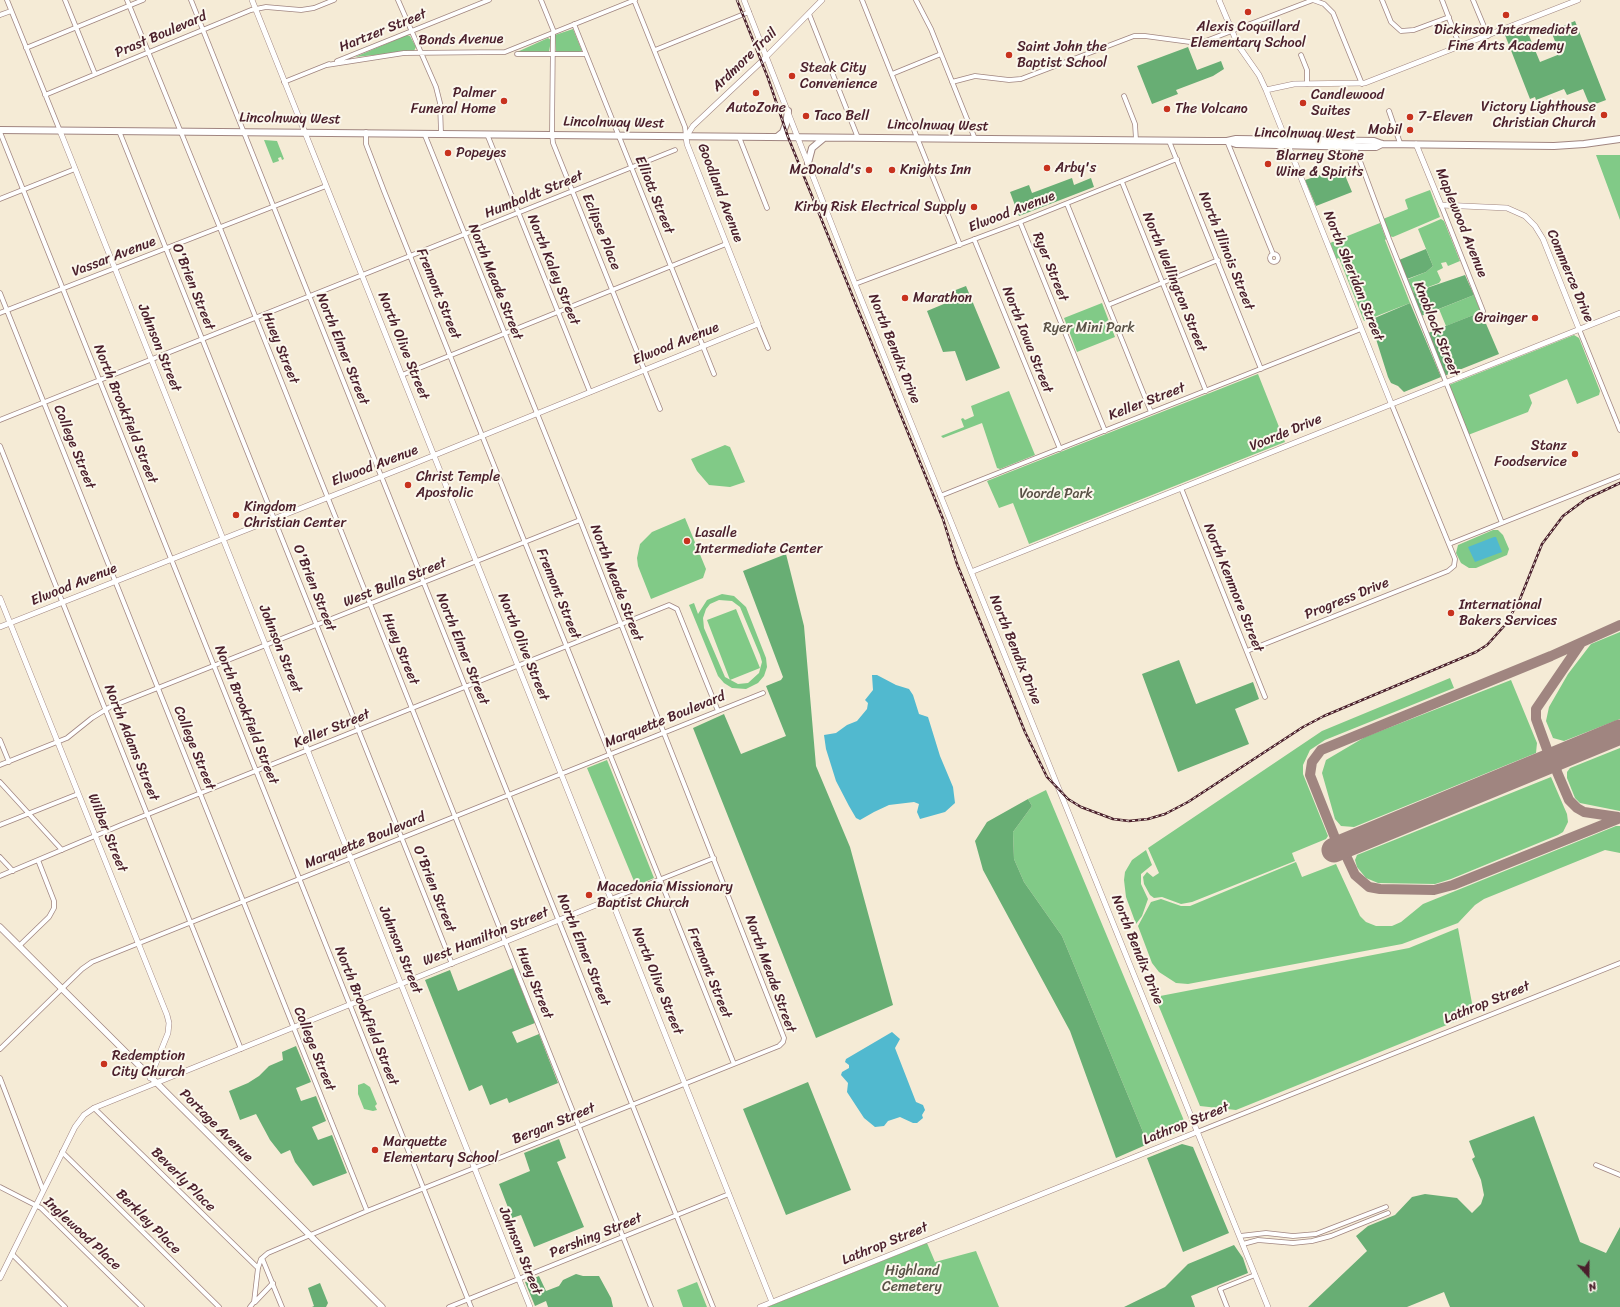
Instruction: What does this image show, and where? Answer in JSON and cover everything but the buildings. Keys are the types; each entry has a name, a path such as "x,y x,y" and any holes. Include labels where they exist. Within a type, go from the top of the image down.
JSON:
{"main road":[{"path":"777,137 783,132 788,111"},
{"name":"Lincolnway West","path":"0,131 366,132 686,137 1227,141 1236,144 1354,144 1376,147 1382,144 1554,146 1620,139"},
{"path":"808,163 812,148 824,138"},
{"name":"Portage Avenue","path":"0,927 150,1078 382,1307"}],"street":[{"name":"Johnson Street","path":"7,0 530,1307"},
{"path":"64,0 95,74"},
{"name":"Huey Street","path":"127,0 328,497 651,1307"},
{"path":"26,48 143,0"},
{"name":"North Elmer Street","path":"191,0 713,1307"},
{"name":"North Olive Street","path":"252,0 772,1302"},
{"name":"Prast Boulevard","path":"45,95 255,9 271,7 301,10 314,8 334,0"},
{"path":"398,0 410,32 421,52 438,94 441,133"},
{"name":"Hartzer Street","path":"284,82 489,0"},
{"name":"Eclipse Place","path":"542,0 554,32 553,143 660,409"},
{"name":"Bonds Avenue","path":"327,65 384,55 421,52 505,52 634,0"},
{"name":"Goodland Avenue","path":"634,0 685,127 687,144 768,348"},
{"name":"North Bendix Drive","path":"744,0 855,284 1268,1307"},
{"name":"Ardmore Trail","path":"686,137 693,126 766,57 822,0"},
{"path":"862,0 960,245"},
{"path":"916,0 941,54 975,139"},
{"name":"North Sheridan Street","path":"1219,0 1238,45 1259,75 1266,90 1391,404 1449,544 1455,560 1454,566"},
{"path":"952,82 975,76 1008,80 1021,79 1130,37 1145,36 1198,42 1232,31 1313,0 1320,2 1331,10 1362,84"},
{"path":"1382,0 1391,22 1401,31 1414,30 1449,17"},
{"path":"1442,0 1460,47"},
{"path":"1473,0 1488,36"},
{"path":"1266,90 1287,84 1362,84 1578,0"},
{"path":"0,15 11,10"},
{"path":"654,50 749,12"},
{"path":"809,14 858,138"},
{"name":"Elliott Street","path":"574,24 714,374"},
{"name":"Bonds Avenue","path":"517,54 586,54"},
{"path":"892,74 941,54"},
{"path":"1301,54 1307,70 1307,84"},
{"path":"1124,96 1135,124 1136,140"},
{"path":"1389,112 1400,144"},
{"name":"North Brookfield Street","path":"0,131 471,1307"},
{"name":"O'Brien Street","path":"119,131 452,964"},
{"name":"Fremont Street","path":"366,132 366,144 734,1064"},
{"name":"North Meade Street","path":"424,133 714,858 782,1032 784,1038 783,1042"},
{"name":"North Kaley Street","path":"487,134 590,392"},
{"path":"739,137 767,208"},
{"name":"North Illinois Street","path":"1170,141 1261,369"},
{"path":"1227,141 1273,254"},
{"name":"Knoblock Street","path":"1354,144 1368,186 1502,523"},
{"name":"Maplewood Avenue","path":"1416,144 1482,311"},
{"name":"Humboldt Street","path":"0,420 256,319 675,150"},
{"name":"Elwood Avenue","path":"855,284 1067,204 1177,159"},
{"path":"0,199 75,169"},
{"name":"North Wellington Street","path":"1122,182 1206,391"},
{"name":"Vassar Avenue","path":"0,313 326,186"},
{"path":"1067,204 1151,412"},
{"name":"Commerce Drive","path":"1441,205 1499,206 1514,210 1530,221 1543,239 1620,430"},
{"name":"Ryer Street","path":"1020,222 1105,431"},
{"name":"North Iowa Street","path":"974,239 1060,449"},
{"path":"402,375 726,244"},
{"path":"1108,305 1218,260"},
{"name":"College Street","path":"0,293 367,1211"},
{"name":"Voorde Drive","path":"1610,316 1620,309"},
{"name":"Voorde Drive","path":"971,572 1620,313"},
{"name":"Elwood Avenue","path":"0,627 482,436 758,324"},
{"name":"Keller Street","path":"940,496 1361,329"},
{"name":"North Adams Street","path":"0,446 241,1049"},
{"path":"1449,544 1620,476"},
{"name":"North Kenmore Street","path":"1181,488 1265,697"},
{"name":"West Bulla Street","path":"0,765 70,736 92,718 106,709 424,584 580,520"},
{"name":"Progress Drive","path":"1247,651 1448,571 1454,566"},
{"name":"Wilber Street","path":"0,598 167,1015 169,1023 168,1033 150,1078"},
{"name":"Keller Street","path":"0,876 670,605 677,609 718,711"},
{"name":"Marquette Boulevard","path":"0,1049 87,965 138,943 764,692"},
{"path":"0,740 9,762"},
{"path":"0,782 62,850"},
{"path":"0,825 78,794"},
{"path":"0,857 13,871"},
{"name":"West Hamilton Street","path":"0,1278 77,1123 94,1108 714,858"},
{"path":"19,946 49,917 54,908 54,901 38,860"},
{"name":"Lathrop Street","path":"760,1307 1620,963"},
{"name":"Bergan Street","path":"262,1258 268,1253 367,1211 779,1046 783,1042"},
{"path":"0,1078 43,1190"},
{"name":"Beverly Place","path":"94,1108 258,1268"},
{"name":"Berkley Place","path":"62,1152 219,1307"},
{"path":"1596,1165 1620,1175"},
{"name":"Inglewood Place","path":"0,1187 36,1205 142,1307"},
{"name":"Pershing Street","path":"449,1307 729,1194"},
{"path":"1240,1236 1257,1233 1293,1236 1316,1234 1386,1207"},
{"path":"1243,1244 1262,1240 1293,1243 1312,1241 1331,1236 1388,1213"},
{"path":"12,1254 65,1307"},
{"path":"254,1302 258,1268 262,1258"},
{"path":"262,1258 282,1307"},
{"path":"1227,1307 1220,1289 1255,1275"},
{"path":"250,1307 273,1283"}],"green space":[{"path":"1575,21 1606,100 1590,106 1583,89 1567,95 1564,89 1536,100 1535,97 1530,99 1505,35 1525,26 1540,62 1560,54 1551,31"},
{"path":"573,29 582,51 556,52 555,35"},
{"path":"407,35 410,36 416,47 414,51 355,57"},
{"path":"548,38 551,40 549,52 517,52"},
{"path":"1188,47 1197,70 1221,61 1224,69 1213,76 1176,90 1178,94 1152,104 1137,66"},
{"path":"264,140 277,141 284,159 282,160 281,157 278,158 279,161 273,163"},
{"path":"1596,155 1620,155 1620,220"},
{"path":"1342,168 1352,192 1316,206 1305,180"},
{"path":"1072,178 1074,185 1091,178 1094,187 1019,216 1010,192 1029,185 1032,193"},
{"path":"1430,190 1440,217 1393,237 1389,236 1383,219 1408,209 1406,199"},
{"path":"1441,219 1444,221 1460,261 1448,266 1446,262 1441,263 1443,268 1437,271 1441,280 1439,283 1412,293 1406,280 1426,272 1433,266 1418,229"},
{"path":"1380,223 1386,239 1385,240 1410,303 1364,321 1339,258 1336,259 1330,243"},
{"path":"1426,249 1433,266 1426,272 1407,279 1399,260"},
{"path":"1465,275 1474,295 1421,316 1412,293"},
{"path":"966,286 1000,368 966,381 955,351 943,352 927,311 951,301 948,293"},
{"path":"1474,295 1481,312 1446,326 1439,309"},
{"name":"Ryer Mini Park","path":"1102,303 1115,337 1077,352 1064,318"},
{"path":"1410,303 1441,377 1404,392 1398,386 1391,383 1388,377 1370,320"},
{"path":"1481,312 1499,354 1444,376 1428,333"},
{"path":"1574,335 1579,338 1600,391 1599,395 1577,404 1567,379 1529,395 1532,403 1528,412 1468,435 1449,385"},
{"name":"Voorde Park","path":"1258,374 1285,442 1029,544 1013,503 999,508 987,481"},
{"path":"1009,391 1035,455 1000,469 997,468 982,423 943,438 941,436 964,427 961,419 963,418 965,420 974,416 971,406"},
{"path":"725,445 730,447 745,482 730,487 709,485 697,471 691,459"},
{"path":"685,518 706,569 703,578 651,599 638,566 637,558 640,544 652,532"},
{"path":"1493,530 1498,530 1503,535 1509,549 1507,555 1476,568 1469,568 1461,563 1456,553 1458,545"},
{"path":"786,554 804,626 816,766 850,847 893,1005 816,1038 693,728 724,714 741,754 786,736 766,686 781,680 783,677 743,571"},
{"path":"722,594 734,596 746,607 766,658 767,667 764,676 758,683 746,689 732,688 724,683 718,676 689,605 694,603 698,614 707,600","holes":["719,600 732,601 740,607 762,662 759,673 748,683 738,684 725,677 704,628 703,618 706,609 710,604"]},
{"path":"736,609 760,668 730,680 707,620"},
{"path":"1620,632 1620,719 1564,741 1553,738 1546,721 1549,707 1568,674 1591,644"},
{"path":"1179,660 1196,704 1253,682 1259,699 1235,709 1249,744 1178,772 1142,674"},
{"path":"1450,678 1454,688 1325,740 1310,750 1303,765 1303,774 1328,836 1326,839 1292,853 1295,861 1192,902 1181,904 1162,897 1154,898 1150,895 1144,884 1143,877 1147,872 1153,877 1159,873 1148,848 1322,731"},
{"path":"1511,680 1537,743 1536,753 1354,827 1341,826 1335,819 1322,773 1326,760 1365,737"},
{"path":"1620,748 1620,811 1580,803 1575,798 1567,778 1567,772 1570,768"},
{"path":"607,760 654,878 636,886 587,768"},
{"path":"1551,777 1567,814 1568,822 1563,832 1558,835 1451,879 1435,884 1378,883 1366,878 1357,867 1355,860 1357,855"},
{"path":"1046,790 1185,1123 1182,1130 1148,1144 1062,936 1024,882 1014,859 1013,832 1032,806 1028,799"},
{"path":"1028,799 1032,806 1013,832 1014,859 1024,882 1062,936 1148,1144 1116,1158 1070,1031 983,870 975,841 987,822"},
{"path":"1616,826 1620,826 1620,853 1605,850 1484,899 1475,905 1458,923 1402,944 1188,984 1176,983 1159,972 1152,963 1138,926 1151,902 1161,899 1181,906 1190,906 1296,862 1302,877 1336,864 1360,916 1366,922 1376,926 1392,926 1401,922 1423,904"},
{"path":"1146,850 1152,865 1141,874 1141,884 1148,899 1142,916 1136,924 1126,897 1124,880 1125,872 1132,860"},
{"path":"1458,928 1474,1014 1236,1110 1200,1106 1155,997 1409,948"},
{"path":"513,968 535,1023 512,1032 517,1043 539,1034 558,1083 509,1103 507,1098 490,1105 482,1085 469,1091 425,980 450,970 458,991"},
{"path":"296,1046 311,1082 296,1088 301,1101 316,1096 326,1121 312,1127 318,1140 332,1135 347,1173 313,1186 295,1162 290,1150 281,1154 270,1140 256,1114 240,1120 229,1091 248,1083 259,1076 269,1066 283,1060 282,1052"},
{"path":"808,1082 851,1190 786,1215 743,1109"},
{"path":"364,1083 370,1087 377,1104 375,1106 377,1110 373,1111 364,1109 358,1094 358,1085"},
{"path":"1534,1116 1580,1242 1606,1253 1620,1227 1620,1307 1450,1307 1444,1292 1407,1307 1308,1307 1367,1251 1356,1236 1368,1226 1395,1215 1412,1197 1425,1194 1457,1198 1472,1213 1481,1204 1484,1195 1481,1180 1472,1159 1475,1157 1469,1141"},
{"path":"559,1139 566,1158 557,1162 584,1227 534,1247 521,1215 512,1218 499,1184 530,1171 524,1153"},
{"path":"1182,1144 1193,1147 1229,1233 1183,1252 1147,1158"},
{"name":"Highland Cemetery","path":"927,1243 935,1262 976,1251 999,1307 767,1307"},
{"path":"1234,1245 1243,1258 1248,1273 1191,1296 1195,1307 1124,1307 1165,1287 1188,1264"},
{"path":"576,1274 583,1276 599,1276 611,1298 613,1307 548,1307 546,1301 535,1306 525,1282 539,1276 546,1291 559,1286 563,1280"},
{"path":"697,1282 707,1307 683,1307 677,1290"},
{"path":"320,1283 328,1303 326,1307 312,1307 314,1306 308,1288"}],"water":[{"path":"1496,537 1502,552 1475,562 1468,547"},
{"path":"872,675 877,675 896,685 909,689 913,695 919,714 928,717 940,756 953,787 955,803 945,812 920,819 917,812 919,804 914,802 889,805 860,820 856,818 849,806 836,781 826,749 824,735 836,733 847,725 857,721 867,709 868,703 865,700 873,690"},
{"path":"892,1032 900,1039 895,1048 916,1102 923,1105 925,1110 922,1115 923,1118 917,1123 913,1123 900,1117 888,1121 884,1126 875,1127 864,1118 847,1092 848,1083 841,1075 842,1072 849,1068 849,1065 845,1062 846,1059"}],"taxiway":[{"path":"1339,848 1310,775 1312,762 1321,750 1551,656 1620,625"},
{"path":"1566,754 1554,755 1548,752 1536,719 1536,709 1581,643"},
{"path":"1566,754 1556,766 1557,772 1569,800 1577,808 1584,812 1618,817"},
{"path":"1342,847 1355,875 1369,887 1380,889 1434,890 1453,885 1620,818"}],"runway":[{"path":"1334,850 1620,732"}],"railway":[{"path":"737,0 768,78 788,137 943,519 957,564 1025,732 1047,777 1068,799 1081,807 1113,819 1129,821 1148,819 1165,814 1188,802 1303,727 1324,716 1476,652 1487,645 1506,624 1520,599 1542,544 1563,516 1586,499 1620,483"}],"place":[{"name":"Alexis Coquillard Elementary School","path":"1248,12"},
{"name":"Dickinson Intermediate Fine Arts Academy","path":"1506,15"},
{"name":"Saint John the Baptist School","path":"1009,55"},
{"name":"Steak City Convenience","path":"792,76"},
{"name":"AutoZone","path":"756,93"},
{"name":"Palmer Funeral Home","path":"504,101"},
{"name":"Candlewood Suites","path":"1303,103"},
{"name":"The Volcano","path":"1167,109"},
{"name":"Victory Lighthouse Christian Church","path":"1604,115"},
{"name":"Taco Bell","path":"806,116"},
{"name":"7-Eleven","path":"1410,117"},
{"name":"Mobil","path":"1410,130"},
{"name":"Popeyes","path":"448,153"},
{"name":"Blarney Stone Wine & Spirits","path":"1268,164"},
{"name":"Arby's","path":"1047,168"},
{"name":"McDonald's","path":"869,170"},
{"name":"Knights Inn","path":"892,170"},
{"name":"Kirby Risk Electrical Supply","path":"974,207"},
{"name":"Marathon","path":"905,298"},
{"name":"Grainger","path":"1535,318"},
{"name":"Stanz Foodservice","path":"1575,454"},
{"name":"Christ Temple Apostolic","path":"408,485"},
{"name":"Kingdom Christian Center","path":"236,515"},
{"name":"Lasalle Intermediate Center","path":"687,541"},
{"name":"International Bakers Services","path":"1451,613"},
{"name":"Macedonia Missionary Baptist Church","path":"589,895"},
{"name":"Redemption City Church","path":"104,1064"},
{"name":"Marquette Elementary School","path":"375,1150"}]}
